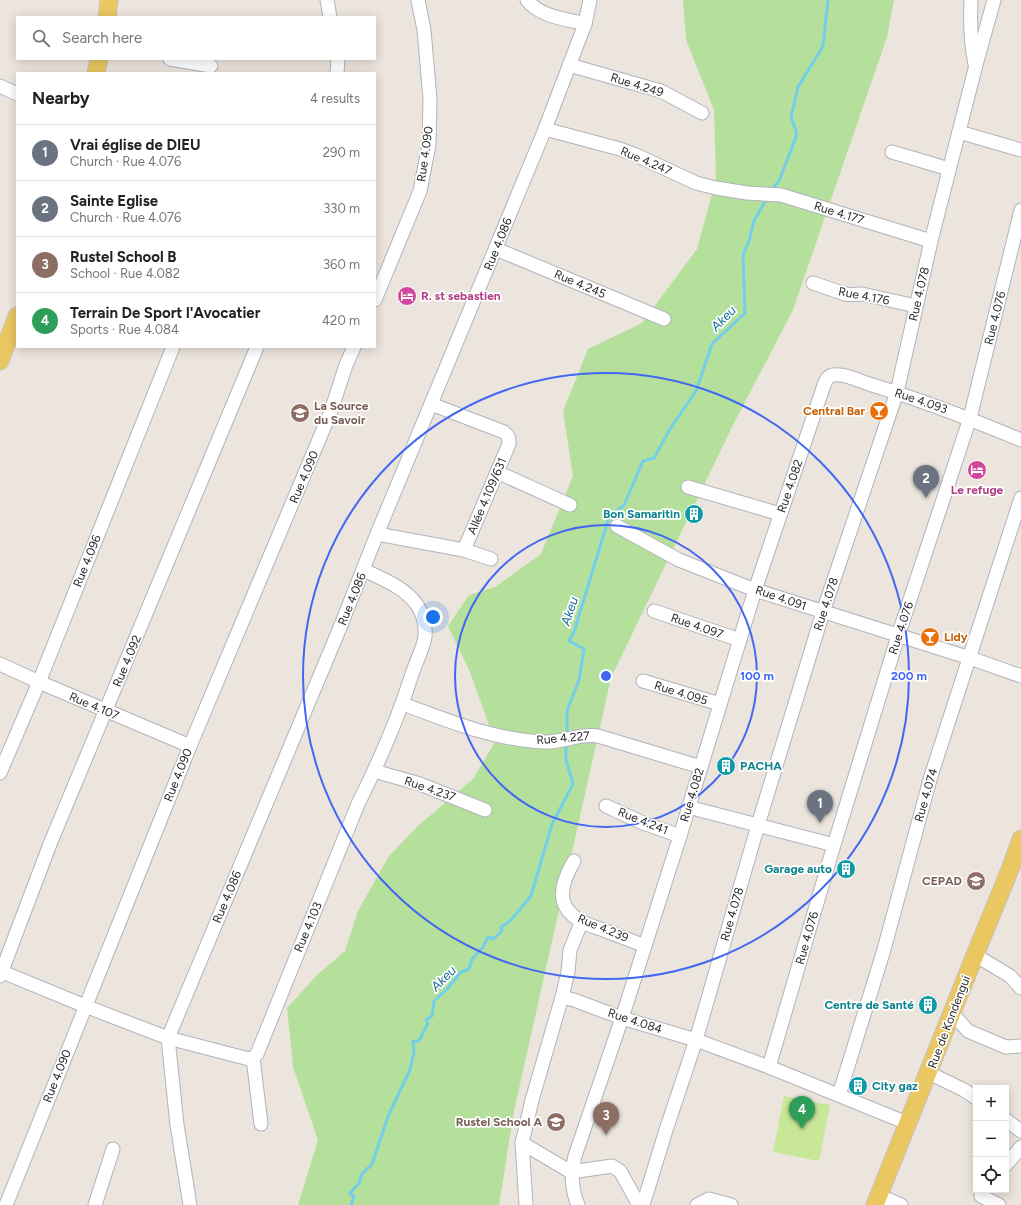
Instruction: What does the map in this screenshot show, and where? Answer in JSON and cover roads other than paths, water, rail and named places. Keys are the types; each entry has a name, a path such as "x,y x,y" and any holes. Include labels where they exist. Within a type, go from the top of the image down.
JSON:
{"main road":[{"path":"107,16 109,0"},
{"path":"96,72 99,60"},
{"path":"0,361 16,319"},
{"name":"Rue de Kondengui","path":"878,1201 907,1123 929,1073 1021,839"}],"street":[{"path":"327,0 330,16"},
{"name":"Rue 4.090","path":"376,298 420,192 428,146 430,99 424,30 418,0"},
{"path":"527,0 541,12 585,24"},
{"name":"Rue 4.086","path":"190,1205 177,1125 168,1038 364,570 377,534 545,129 585,24 590,0"},
{"path":"971,0 971,41 976,66"},
{"name":"Rue 4.078","path":"644,1205 666,1130 696,1040 758,825 823,612 897,392 931,241 994,0"},
{"path":"176,60 210,66"},
{"path":"337,72 338,60"},
{"name":"Rue 4.249","path":"569,65 661,91 702,113"},
{"path":"0,86 16,94"},
{"name":"Rue 4.247","path":"545,129 620,149 696,183 747,194"},
{"path":"959,132 1021,150"},
{"path":"892,152 949,169"},
{"name":"Rue 4.177","path":"747,194 781,195 931,241"},
{"name":"Rue 4.076","path":"769,1067 834,845 898,636 970,418 1018,230 1021,210"},
{"name":"Rue 4.245","path":"496,249 664,319"},
{"name":"Rue 4.176","path":"813,283 845,294 862,294 916,306"},
{"name":"Rue 4.096","path":"0,773 173,348"},
{"name":"Rue 4.092","path":"1,973 50,844 257,348"},
{"name":"Rue 4.090","path":"6,1205 190,746 331,411 346,365 354,348"},
{"name":"Rue 4.093","path":"824,385 827,378 834,374 843,376 897,392 970,418 1021,440"},
{"name":"Rue 4.082","path":"578,1205 573,1188 571,1172 575,1156 622,1018 680,836 755,590 824,385"},
{"name":"Allée 4.109/631","path":"431,404 507,435 509,438 509,444 464,550"},
{"path":"497,472 570,505"},
{"path":"688,488 780,514"},
{"name":"Rue 4.074","path":"839,1095 883,953 931,776 1021,498"},
{"name":"Rue 4.091","path":"617,526 679,560 755,590 970,658 1021,676"},
{"path":"377,534 464,550 491,559"},
{"name":"Rue 4.103","path":"253,1058 257,1054 358,804 403,704 425,637 424,620 417,604 405,592 364,570"},
{"name":"Rue 4.097","path":"654,611 740,640"},
{"name":"Rue 4.107","path":"0,664 38,682 190,746"},
{"name":"Rue 4.095","path":"643,681 720,704"},
{"name":"Rue 4.227","path":"403,704 447,721 508,738 545,742 582,735 598,736 701,767"},
{"name":"Rue 4.237","path":"374,771 420,784 485,810"},
{"name":"Rue 4.241","path":"606,806 643,823 680,836"},
{"path":"688,807 834,845"},
{"name":"Rue 4.239","path":"574,861 562,884 563,898 566,908 572,915 582,921 644,946"},
{"path":"526,1205 522,1143 532,1100 562,997 568,972 570,950 582,921"},
{"path":"975,955 1010,976 1021,988"},
{"path":"1,973 168,1038 249,1059 253,1058 261,1124"},
{"name":"Rue 4.084","path":"562,997 622,1018 696,1040 769,1067 907,1123"},
{"path":"952,1013 968,1031 1006,1047 1021,1046"},
{"path":"929,1073 973,1096"},
{"path":"1007,1121 1021,1131"},
{"path":"522,1143 571,1172 612,1166 620,1171 639,1205"},
{"path":"1009,1161 1021,1147"},
{"path":"95,1205 113,1149"},
{"path":"981,1197 999,1205"},
{"path":"697,1205 709,1199 731,1205"},
{"path":"878,1201 901,1205"}],"waterway":[{"name":"Akeu","path":"770,191 779,181 796,137 796,131 791,117 798,87 823,46 828,0"},
{"name":"Akeu","path":"567,737 567,711 579,680 584,649 569,641 574,632 609,517 624,505 643,461 654,458 670,429 696,391 712,344 745,313 743,255 749,241 754,221 767,198"},
{"name":"Akeu","path":"351,1205 354,1197 350,1193 359,1183 362,1174 372,1164 389,1114 410,1070 414,1052 413,1041 419,1041 428,1023 426,1020 432,1016 434,1001 448,988 461,972 469,969 472,959 483,947 488,937 493,939 502,931 501,927 510,921 531,896 552,824 573,784 566,760 566,742"}],"place":[{"name":"R. st sebastien","path":"407,296"},
{"name":"Central Bar","path":"879,411"},
{"name":"La Source du Savoir","path":"300,413"},
{"name":"Le refuge","path":"977,470"},
{"name":"Sainte Eglise","path":"926,498"},
{"name":"Bon Samaritin","path":"694,514"},
{"name":"Lidy","path":"930,637"},
{"name":"PACHA","path":"726,766"},
{"name":"Vrai église de DIEU","path":"820,823"},
{"name":"Garage auto","path":"846,869"},
{"name":"CEPAD","path":"976,881"},
{"name":"Centre de Santé","path":"928,1005"},
{"name":"City gaz","path":"858,1086"},
{"name":"Rustel School A","path":"556,1122"},
{"name":"Terrain De Sport l'Avocatier","path":"802,1129"},
{"name":"Rustel School B","path":"606,1135"}]}
